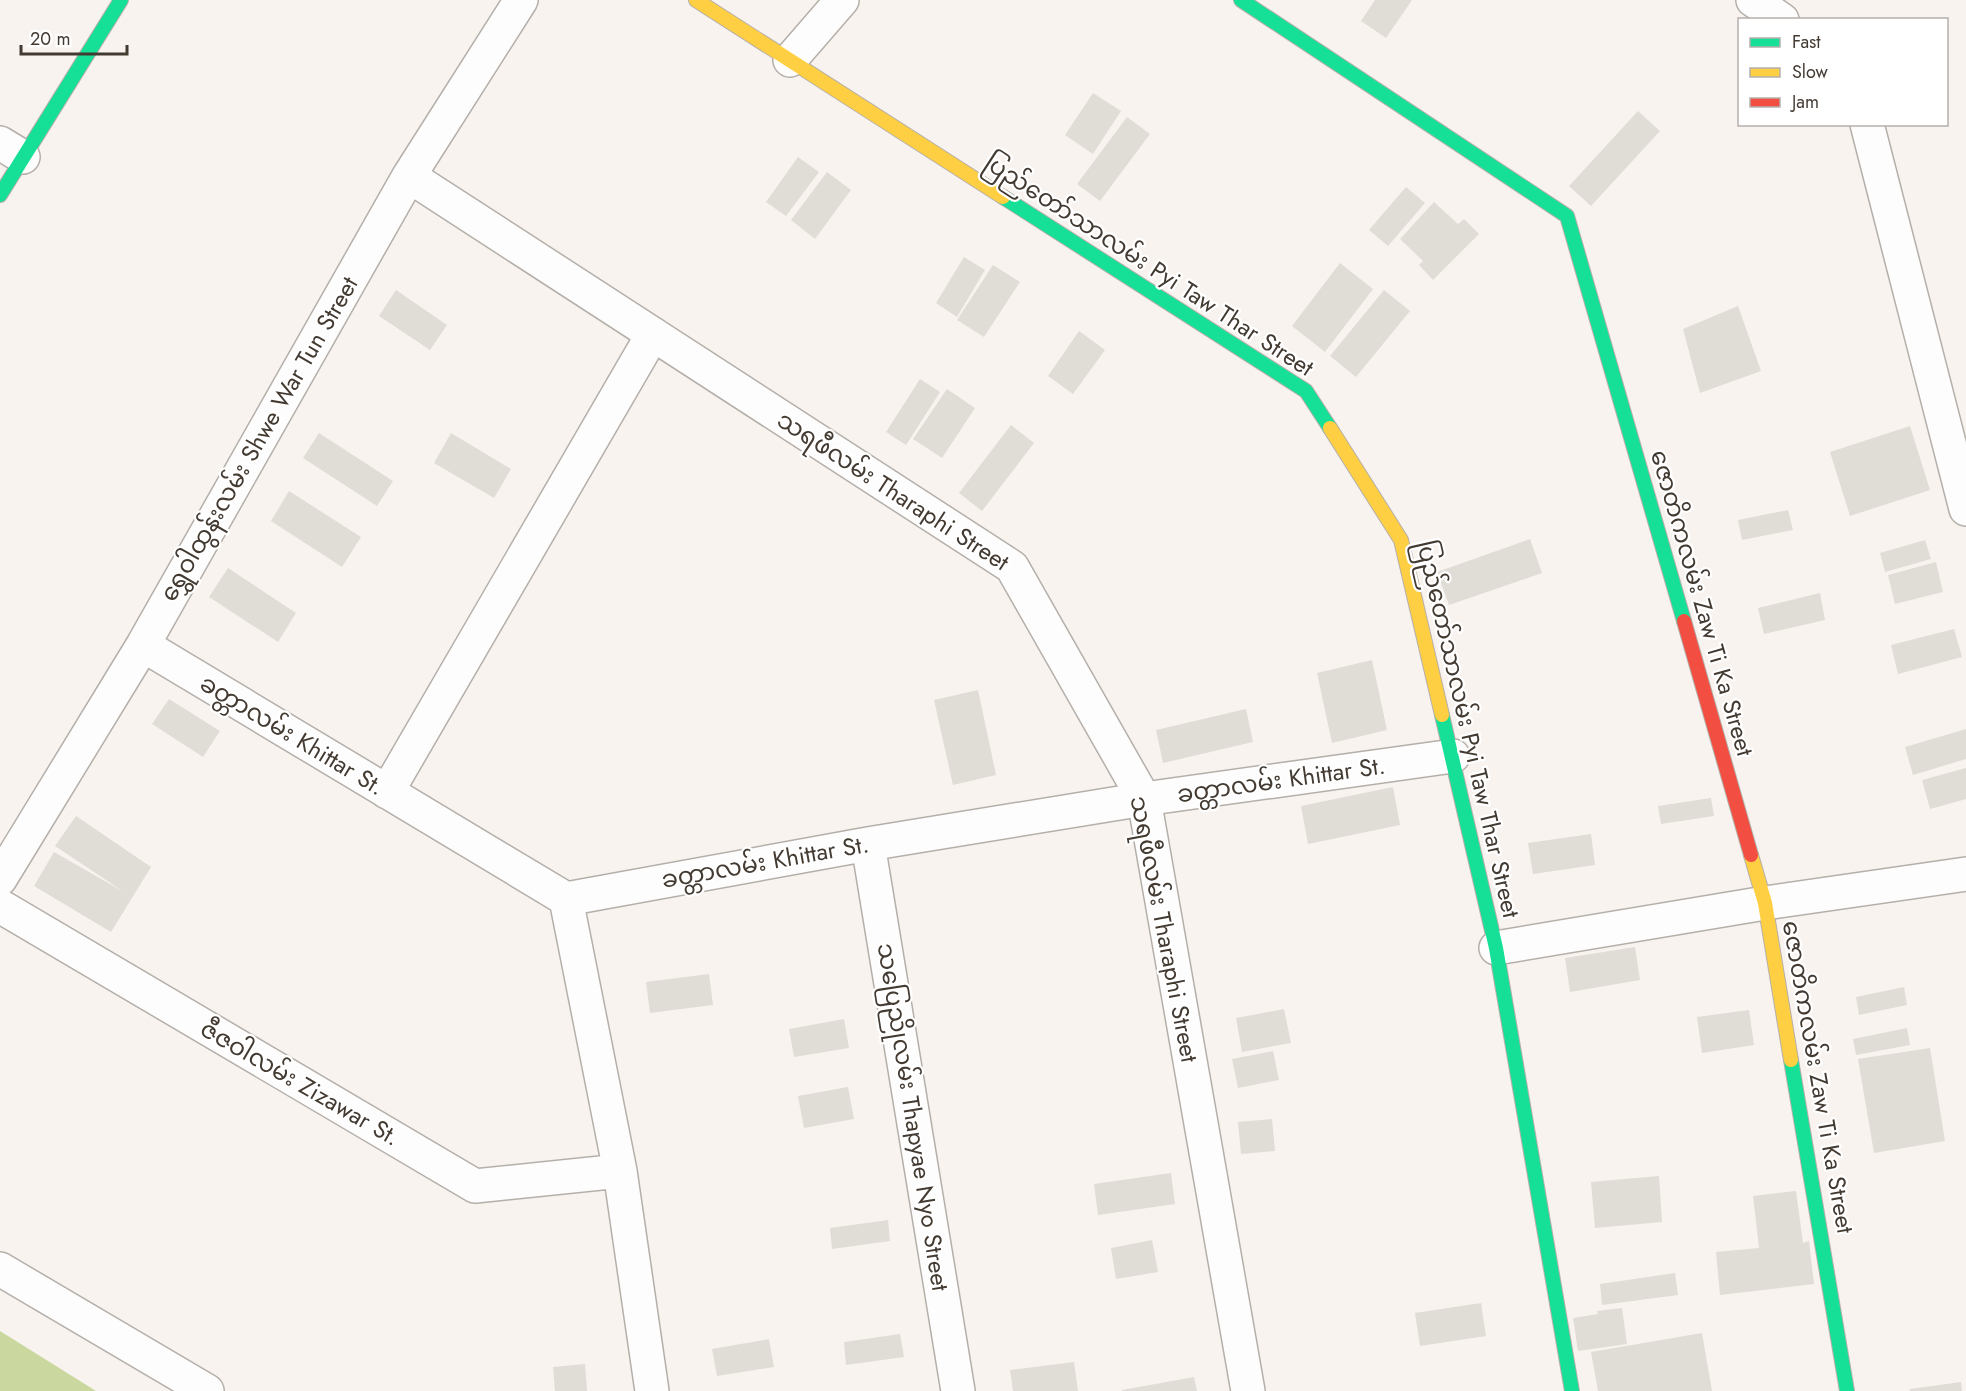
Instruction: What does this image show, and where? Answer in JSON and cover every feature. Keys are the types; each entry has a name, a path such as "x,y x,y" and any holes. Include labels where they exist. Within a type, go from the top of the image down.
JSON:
{"street":[{"path":"0,195 12,150 121,0"},
{"name":"ရွှေဝါထွန်းလမ်း Shwe War Tun Street","path":"0,879 143,645 409,176 521,0"},
{"name":"ပြည်တော်သာလမ်း Pyi Taw Thar Street","path":"696,0 1306,391 1401,540 1496,948 1572,1391"},
{"path":"790,60 842,0"},
{"name":"ဇောတိကလမ်း Zaw Ti Ka Street","path":"1241,0 1567,216 1765,903 1847,1391"},
{"path":"1753,0 1779,18"},
{"path":"1868,126 1966,509"},
{"name":"သရဖီလမ်း Tharaphi Street","path":"409,176 1012,567 1144,799 1248,1391"},
{"path":"387,792 653,334"},
{"name":"ခတ္တာလမ်း Khittar St.","path":"143,645 566,898 868,843 1144,799 1453,756"},
{"name":"သပြေညိုလမ်း Thapyae Nyo Street","path":"868,843 958,1391"},
{"path":"1496,948 1765,903 1966,874"},
{"path":"566,898 620,1171 652,1391"},
{"name":"ဇီဇဝါလမ်း Zizawar St.","path":"0,906 475,1186 620,1171"},
{"path":"0,1269 207,1391"}],"shaded area":[{"path":"0,1331 96,1391 0,1391"}],"building":[{"path":"1375,0 1412,0 1386,38 1361,21"},
{"path":"1093,93 1121,111 1093,154 1065,135"},
{"path":"1638,111 1660,131 1591,206 1569,186"},
{"path":"1127,117 1150,134 1100,201 1077,184"},
{"path":"798,157 819,172 786,216 766,202"},
{"path":"827,172 851,190 815,239 791,220"},
{"path":"1406,187 1425,203 1388,246 1369,230"},
{"path":"1434,202 1458,224 1464,219 1479,234 1433,280 1419,265 1423,261 1400,239"},
{"path":"964,257 985,270 957,317 936,303"},
{"path":"1340,263 1373,289 1325,352 1292,326"},
{"path":"993,265 1020,282 984,337 957,320"},
{"path":"396,290 447,325 430,350 379,316"},
{"path":"1384,290 1410,311 1356,377 1330,356"},
{"path":"1738,306 1761,371 1700,393 1683,329"},
{"path":"1079,331 1105,350 1073,394 1048,376"},
{"path":"920,379 940,392 906,445 886,432"},
{"path":"947,389 975,408 942,458 913,439"},
{"path":"1011,425 1034,443 982,511 959,493"},
{"path":"1910,426 1930,490 1850,516 1830,452"},
{"path":"319,433 393,481 377,506 303,458"},
{"path":"451,433 511,469 494,498 434,463"},
{"path":"289,491 361,537 342,567 271,521"},
{"path":"1788,510 1793,530 1742,540 1738,520"},
{"path":"1530,539 1542,573 1449,605 1437,572"},
{"path":"1925,540 1931,559 1885,572 1880,553"},
{"path":"1936,562 1943,592 1895,604 1888,575"},
{"path":"228,568 296,613 278,642 209,597"},
{"path":"1820,593 1825,620 1764,634 1758,608"},
{"path":"1954,629 1962,657 1898,674 1891,645"},
{"path":"1372,660 1387,730 1332,743 1317,673"},
{"path":"978,690 996,775 953,785 934,700"},
{"path":"169,699 220,731 203,757 152,724"},
{"path":"1246,709 1253,742 1163,763 1156,730"},
{"path":"1966,729 1966,759 1913,775 1905,747"},
{"path":"1966,768 1966,799 1930,809 1922,780"},
{"path":"1393,787 1400,825 1308,844 1301,806"},
{"path":"1711,798 1714,816 1661,824 1658,806"},
{"path":"76,816 151,867 111,932 34,886 54,852 124,892 55,846"},
{"path":"1591,834 1595,865 1533,874 1528,843"},
{"path":"1635,947 1640,980 1570,992 1565,958"},
{"path":"709,974 713,1005 650,1013 646,982"},
{"path":"1904,987 1907,1005 1859,1015 1856,997"},
{"path":"1284,1009 1291,1043 1242,1052 1236,1018"},
{"path":"1749,1010 1754,1045 1702,1053 1697,1017"},
{"path":"844,1019 849,1048 794,1057 789,1029"},
{"path":"1907,1028 1910,1045 1856,1055 1853,1039"},
{"path":"1930,1048 1945,1141 1874,1153 1858,1059"},
{"path":"1273,1051 1279,1080 1238,1088 1232,1059"},
{"path":"848,1087 854,1119 804,1128 798,1096"},
{"path":"1272,1119 1275,1151 1241,1154 1238,1122"},
{"path":"1171,1173 1175,1204 1098,1215 1094,1184"},
{"path":"1659,1176 1662,1222 1595,1228 1591,1182"},
{"path":"1796,1191 1803,1243 1809,1241 1814,1284 1720,1295 1716,1252 1759,1248 1753,1196"},
{"path":"888,1220 890,1241 832,1249 830,1228"},
{"path":"1152,1240 1158,1272 1116,1279 1111,1248"},
{"path":"1675,1273 1678,1295 1602,1305 1600,1284"},
{"path":"1481,1303 1486,1336 1420,1346 1415,1313"},
{"path":"1622,1308 1627,1344 1578,1351 1573,1318 1598,1314 1597,1311"},
{"path":"1702,1333 1712,1391 1598,1391 1591,1352"},
{"path":"900,1334 904,1357 846,1365 844,1342"},
{"path":"769,1339 774,1367 717,1376 712,1349"},
{"path":"1074,1362 1078,1391 1013,1391 1010,1370"},
{"path":"585,1364 587,1391 555,1391 553,1367"},
{"path":"1194,1377 1197,1391 1122,1391 1122,1390"},
{"path":"1961,1382 1962,1391 1910,1391 1910,1389"}],"traffic: fast":[{"path":"0,195 121,0"},
{"path":"1241,0 1567,216 1684,621"},
{"path":"1003,197 1306,391 1330,428"},
{"path":"1442,715 1496,948 1572,1391"},
{"path":"1791,1060 1847,1391"}],"traffic: slow":[{"path":"696,0 1003,197"},
{"path":"1330,428 1401,540 1442,715"},
{"path":"1751,855 1765,903 1791,1060"}],"traffic: jam":[{"path":"1684,621 1751,855"}]}
